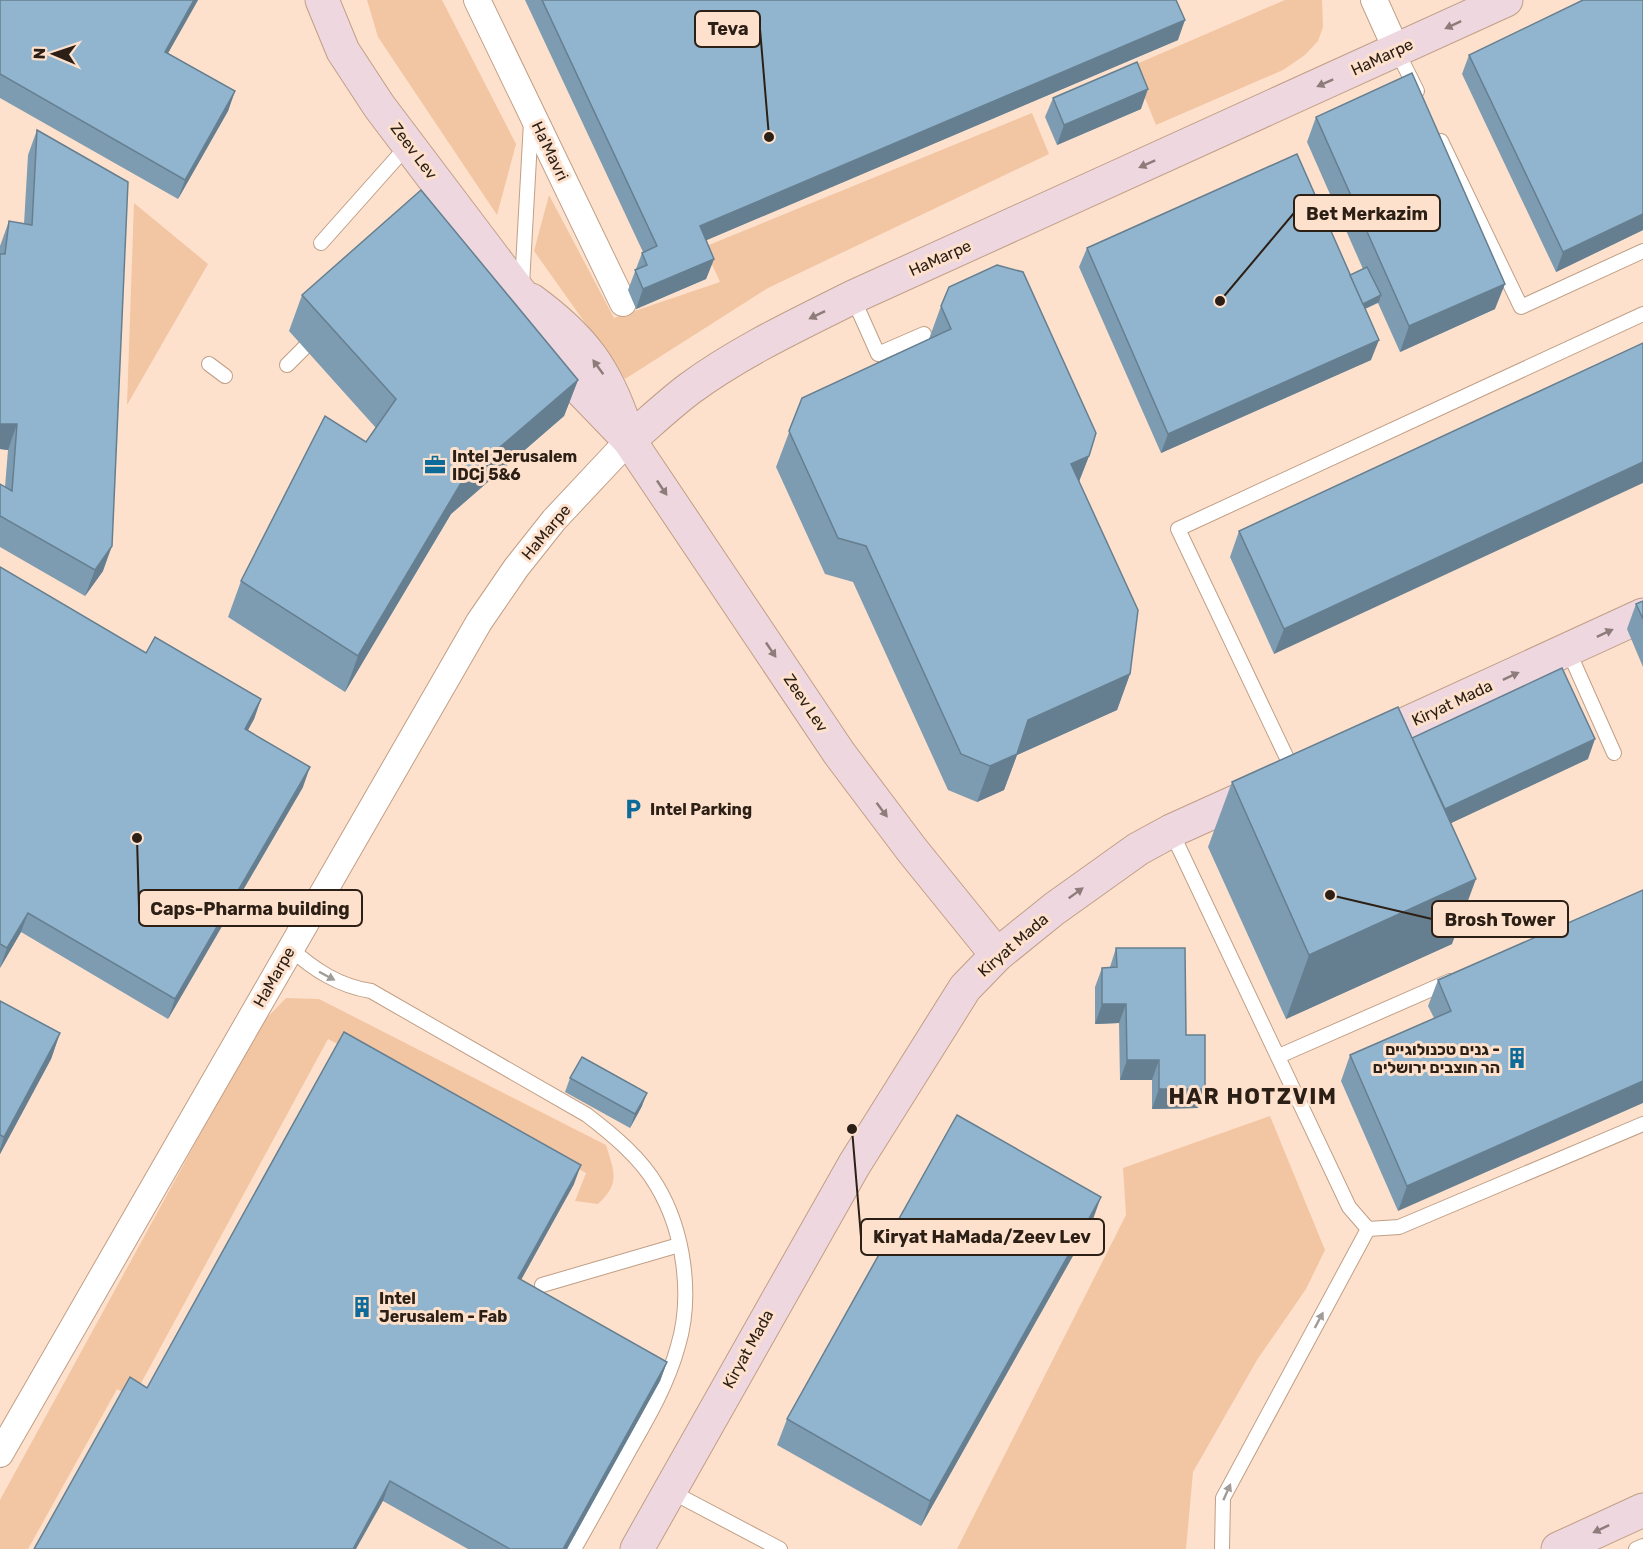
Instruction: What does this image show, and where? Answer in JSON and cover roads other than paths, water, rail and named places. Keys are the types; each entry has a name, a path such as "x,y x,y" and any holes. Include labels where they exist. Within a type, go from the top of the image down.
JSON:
{"street":[{"name":"Zeev Lev","path":"322,0 342,51 379,106 521,294 560,321 584,347 607,379 629,440 839,753 912,850 997,955"},
{"name":"Ha'Mavri","path":"477,0 623,303"},
{"path":"1374,0 1397,51"},
{"name":"HaMarpe","path":"0,1454 415,731 492,604 516,567 554,520 629,440 688,390 729,363 853,297 1506,0"},
{"name":"Kiryat Mada","path":"637,1549 854,1165 965,988 997,955 1138,849 1171,831 1643,615"},
{"path":"1558,1549 1643,1510"}],"lane":[{"path":"1397,51 1422,102"},
{"path":"521,294 532,114"},
{"path":"1433,124 1521,307 1643,251"},
{"path":"321,243 409,144"},
{"path":"853,297 878,354 924,334"},
{"path":"1295,775 1178,529 1643,314"},
{"path":"287,365 304,348"},
{"path":"209,364 225,376"},
{"path":"1568,650 1614,753"},
{"path":"1171,831 1349,1208 1368,1229"},
{"path":"290,948 321,974 340,983 371,991 587,1115 615,1137 657,1185 670,1214 684,1273 684,1310 676,1354 666,1382 649,1416 574,1549"},
{"path":"1279,1056 1461,977"},
{"path":"1368,1229 1399,1227 1643,1124"},
{"path":"1222,1549 1223,1498 1368,1229"},
{"path":"542,1285 679,1245"},
{"path":"670,1491 780,1549"},
{"path":"1636,1549 1643,1546"}],"place":[{"name":"Teva","path":"769,137"},
{"name":"Bet Merkazim","path":"1220,301"},
{"name":"Intel Jerusalem IDCj 5&6","path":"435,465"},
{"name":"Intel Parking","path":"633,809"},
{"name":"Caps-Pharma building","path":"137,838"},
{"name":"Brosh Tower","path":"1330,895"},
{"name":"גנים טכנולוגיים - הר חוצבים ירושלים","path":"1517,1058"},
{"name":"Kiryat HaMada/Zeev Lev","path":"852,1129"},
{"name":"Intel Jerusalem - Fab","path":"362,1307"}],"district":[{"name":"HAR HOTZVIM","path":"1253,1096"}]}
